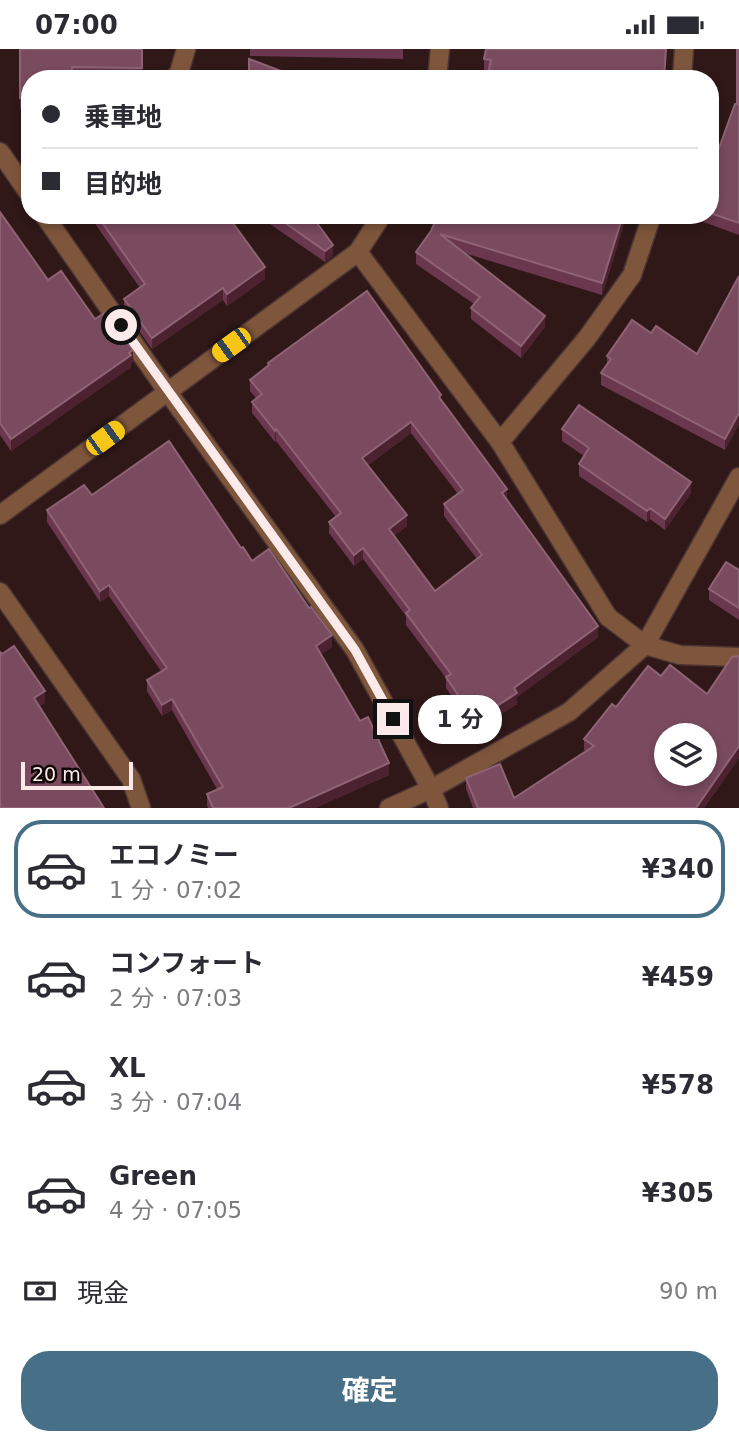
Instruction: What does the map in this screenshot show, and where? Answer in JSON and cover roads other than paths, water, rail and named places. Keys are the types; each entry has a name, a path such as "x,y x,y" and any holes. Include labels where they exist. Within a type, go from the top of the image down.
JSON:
{"street":[{"path":"180,70 186,49"},
{"path":"438,70 440,49"},
{"path":"683,70 684,49"},
{"path":"0,152 21,182"},
{"path":"50,224 167,391 355,650 439,808"},
{"path":"0,515 358,252 376,224"},
{"path":"500,442 587,338 632,275 649,224"},
{"path":"358,252 500,442 608,617 645,645 680,655 739,657"},
{"path":"389,808 431,789 569,712 645,645 739,477"},
{"path":"0,592 131,779 141,808"}]}
